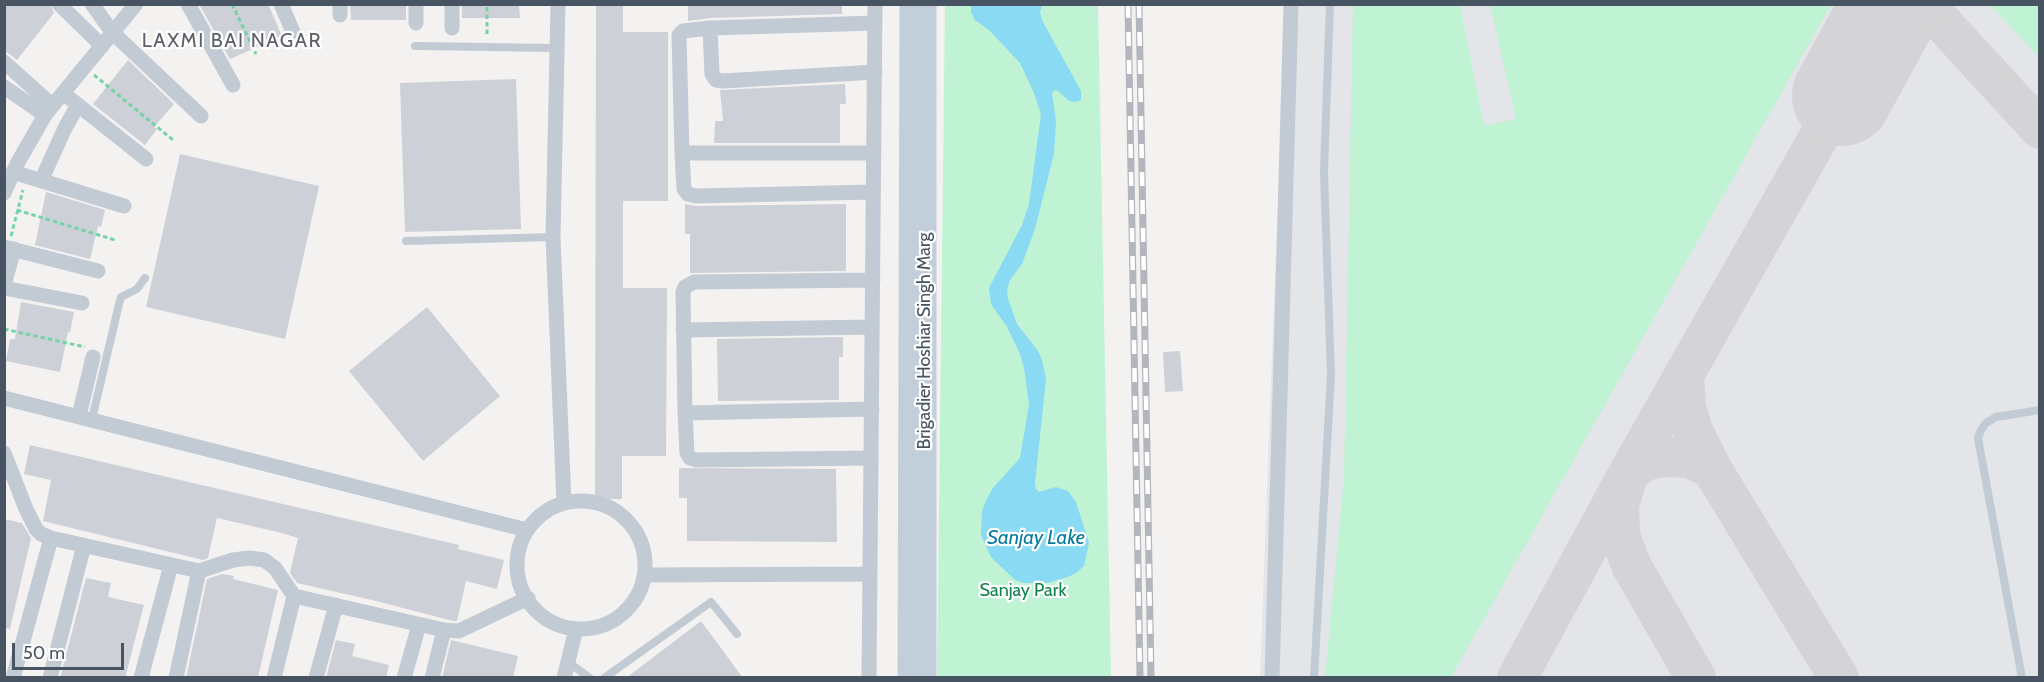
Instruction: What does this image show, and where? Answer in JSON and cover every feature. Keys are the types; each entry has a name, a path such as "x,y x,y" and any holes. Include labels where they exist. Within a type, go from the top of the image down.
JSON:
{"street":[{"path":"59,4 102,46"},
{"path":"92,4 116,36 201,116"},
{"path":"116,36 136,4"},
{"path":"124,206 41,181 9,174 49,110 102,46 116,36 148,4"},
{"path":"188,4 233,85"},
{"path":"281,4 293,32"},
{"path":"416,4 416,23"},
{"path":"452,4 452,28"},
{"path":"558,4 553,237 564,503"},
{"path":"869,678 875,4"},
{"name":"Brigadier Hoshiar Singh Marg","path":"908,678 910,4"},
{"name":"Brigadier Hoshiar Singh Marg","path":"926,4 926,678"},
{"path":"1272,678 1291,4"},
{"path":"873,192 696,196 688,194 684,189 679,35 683,31 710,28 875,23"},
{"path":"710,28 712,74 716,80 875,72"},
{"path":"4,62 49,110"},
{"path":"4,87 49,110"},
{"path":"63,93 146,159"},
{"path":"41,181 78,105"},
{"path":"682,153 874,153"},
{"path":"82,303 4,287 9,248 98,271"},
{"path":"871,458 696,460 690,458 687,453 685,413 683,292 685,287 694,282 873,280"},
{"path":"683,330 872,327"},
{"path":"86,418 89,352"},
{"path":"4,398 527,530"},
{"path":"685,413 872,409"},
{"path":"4,453 36,529 51,538 199,571 233,560 250,558 264,560 275,568 294,596 444,630 459,631 528,598"},
{"path":"587,501 601,504 621,515 637,533 642,554 645,575 634,602 612,622 591,629 559,626 539,615 521,589 517,567 520,545 527,530 542,514 564,503 587,501"},
{"path":"13,678 51,538"},
{"path":"50,678 84,545"},
{"path":"141,678 171,565"},
{"path":"176,678 199,571"},
{"path":"645,575 870,574"},
{"path":"274,678 294,596"},
{"path":"316,678 336,605"},
{"path":"404,678 419,625"},
{"path":"564,678 576,629"},
{"path":"432,678 444,630"}],"lane":[{"path":"1314,678 1331,375 1324,172 1330,4"},
{"path":"416,46 556,48"},
{"path":"406,241 553,237"},
{"path":"86,418 121,297 137,289 145,278"},
{"path":"2022,678 1978,438 1986,423 1996,417 2040,410"},
{"path":"604,678 711,602 737,634"},
{"path":"568,662 586,676"}],"path":[{"path":"232,4 256,54"},
{"path":"487,4 487,34"},
{"path":"88,70 172,140"},
{"path":"17,210 115,240"},
{"path":"4,328 89,352"}],"shaded area":[{"path":"1285,5 2039,5 2039,677 1260,678"}],"green space":[{"name":"Sanjay Park","path":"945,5 1098,5 1111,677 937,678"},
{"path":"1353,5 1460,5 1484,126 1516,119 1490,5 1831,5 1451,677 1325,677 1344,478"},
{"path":"1990,5 2039,5 2039,57"}],"water":[{"name":"Sanjay Lake","path":"971,5 1042,5 1040,13 1043,22 1081,91 1081,100 1076,102 1069,101 1058,91 1055,90 1052,93 1056,121 1054,154 1035,229 1022,264 1010,280 1007,290 1017,324 1038,351 1046,379 1036,489 1039,492 1056,487 1068,491 1076,502 1089,543 1084,566 1068,577 1047,583 1024,583 1015,580 991,557 981,535 982,511 986,500 993,488 1020,458 1029,404 1020,354 1007,327 991,304 989,288 1022,225 1029,204 1041,114 1020,63 989,30 975,20 971,12"}],"building":[{"path":"4,4 50,4 54,13 17,60 4,50"},
{"path":"199,4 268,4 282,36 230,59"},
{"path":"350,4 406,4 406,20 351,20"},
{"path":"462,4 519,4 520,18 462,18"},
{"path":"596,4 623,4 623,32 668,32 668,201 623,201 623,288 667,288 666,456 622,456 622,499 595,499"},
{"path":"688,4 842,4 842,14 710,18 688,21"},
{"path":"128,60 174,104 154,127 157,129 145,145 93,104"},
{"path":"516,79 521,229 405,232 400,83"},
{"path":"845,84 846,104 840,104 840,143 714,143 715,121 723,121 720,90"},
{"path":"180,154 319,186 285,339 146,307"},
{"path":"46,192 105,210 101,227 98,226 90,259 35,245"},
{"path":"685,204 696,206 846,204 846,271 690,273 690,234 685,234"},
{"path":"21,302 74,312 60,372 6,361 10,339 15,339"},
{"path":"427,307 500,396 423,461 349,371"},
{"path":"843,337 843,357 839,357 839,400 718,401 717,339"},
{"path":"1180,351 1183,391 1165,392 1163,352"},
{"path":"30,445 459,545 458,549 504,560 497,589 466,581 457,621 453,621 297,583 290,573 298,538 282,533 217,518 208,558 203,560 43,521 51,480 24,474"},
{"path":"679,468 836,469 837,542 687,541 687,498 679,498"},
{"path":"4,519 22,523 31,538 10,629 4,628"},
{"path":"222,574 278,590 258,678 186,678 207,579"},
{"path":"86,578 111,583 108,597 144,605 125,678 60,678"},
{"path":"701,621 743,678 626,678"},
{"path":"336,640 355,644 352,656 389,665 386,678 326,678"},
{"path":"451,640 518,656 513,678 442,678"}],"taxiway":[{"path":"1925,4 2040,129"},
{"path":"1517,678 1629,472 1842,96"},
{"path":"1684,376 1686,407 1693,431 1712,469 1839,678"},
{"path":"1696,678 1631,565 1620,535 1619,505 1629,472 1645,461 1663,457 1689,458 1712,469"}],"runway":[{"path":"1842,96 1892,4"}],"railway":[{"path":"1128,4 1140,678"},
{"path":"1139,4 1151,678"}],"district":[{"name":"LAXMI BAI NAGAR","path":"232,41"}]}
